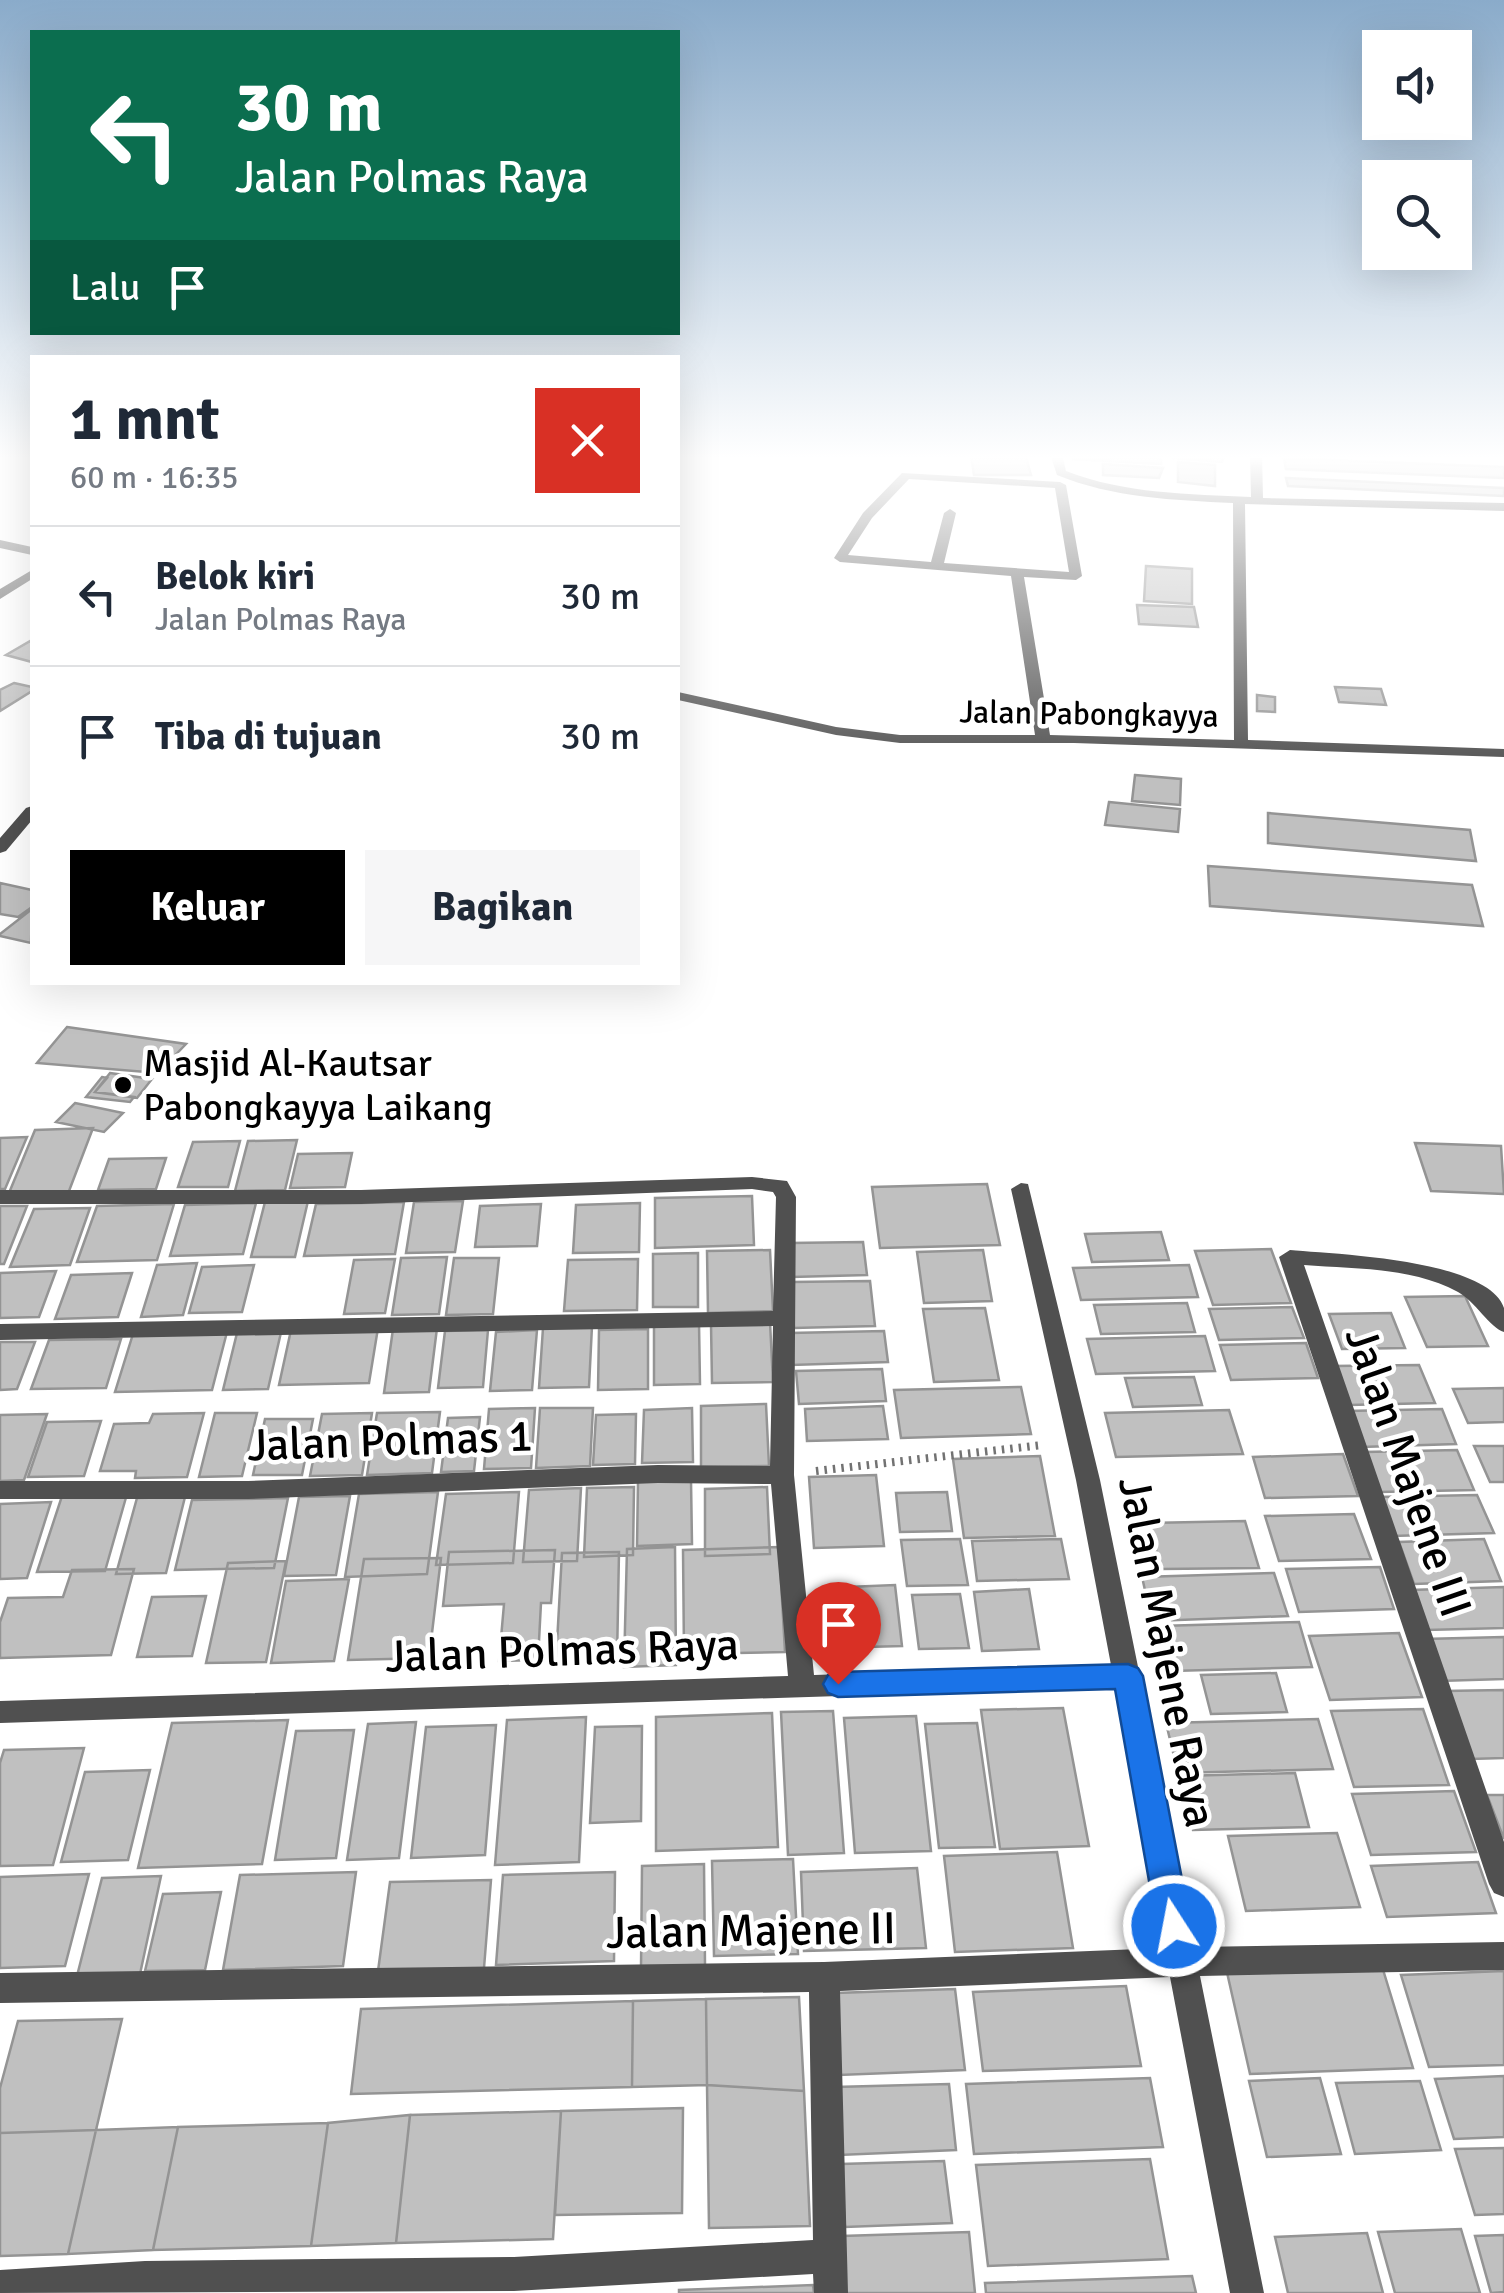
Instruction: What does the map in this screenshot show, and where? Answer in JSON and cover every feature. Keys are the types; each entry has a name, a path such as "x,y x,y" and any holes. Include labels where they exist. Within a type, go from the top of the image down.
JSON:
{"street":[{"path":"869,561 1076,576 1073,561"},
{"path":"936,568 938,561"},
{"path":"1240,561 1241,744"},
{"path":"1017,573 1043,740"},
{"path":"0,596 30,575"},
{"name":"Jalan Pabongkayya","path":"680,696 868,735 1504,754"},
{"path":"0,848 30,813"},
{"path":"0,1197 361,1196 770,1183 780,1186 786,1197 782,1475 802,1685"},
{"name":"Jalan Majene Raya","path":"1021,1190 1128,1676 1247,2293"},
{"name":"Jalan Majene III","path":"1504,1324 1477,1290 1443,1275 1290,1258 1504,1884"},
{"path":"0,1332 784,1318"},
{"name":"Jalan Polmas 1","path":"0,1490 248,1490 658,1474 782,1475"},
{"name":"Jalan Polmas Raya","path":"0,1712 1128,1676"},
{"name":"Jalan Majene II","path":"0,1989 824,1978 1181,1962 1504,1956"},
{"path":"824,1978 830,2293"},
{"path":"0,2287 145,2278 513,2284 829,2256"}],"path":[{"path":"782,1475 1078,1441"}],"building":[{"path":"1146,566 1192,569 1192,604 1144,601"},
{"path":"1137,605 1194,607 1198,627 1139,624"},
{"path":"30,641 30,661 6,655"},
{"path":"14,683 30,687 30,692 0,711 0,690"},
{"path":"1335,687 1381,689 1386,705 1339,702"},
{"path":"1257,695 1275,697 1275,712 1257,711"},
{"path":"1165,714 1173,726 1152,727 1144,715"},
{"path":"1135,775 1181,779 1180,805 1132,801"},
{"path":"1109,802 1180,809 1178,832 1105,825"},
{"path":"1268,813 1470,830 1476,861 1268,843"},
{"path":"1208,866 1472,885 1483,926 1210,906"},
{"path":"0,883 30,890 30,908 18,917 0,914"},
{"path":"30,911 30,943 0,934"},
{"path":"67,1027 186,1044 158,1073 37,1063"},
{"path":"110,1073 152,1079 137,1098 95,1092"},
{"path":"102,1077 107,1078 95,1092 134,1097 130,1102 86,1097"},
{"path":"75,1103 123,1113 104,1132 56,1122"},
{"path":"93,1128 69,1191 9,1193 35,1130"},
{"path":"27,1137 5,1189 0,1189 0,1138"},
{"path":"297,1140 285,1190 235,1191 248,1141"},
{"path":"240,1141 228,1187 178,1187 193,1142"},
{"path":"1415,1143 1501,1146 1504,1194 1431,1191"},
{"path":"352,1153 345,1187 290,1188 298,1154"},
{"path":"166,1158 156,1189 98,1190 109,1159"},
{"path":"987,1184 1000,1245 880,1248 872,1187"},
{"path":"752,1196 754,1245 655,1248 655,1198"},
{"path":"308,1201 295,1257 251,1257 265,1202"},
{"path":"463,1201 455,1252 406,1253 414,1202"},
{"path":"404,1202 395,1254 304,1256 316,1204"},
{"path":"256,1203 243,1254 170,1256 185,1205"},
{"path":"640,1203 639,1252 573,1253 576,1205"},
{"path":"174,1204 157,1260 77,1262 97,1206"},
{"path":"541,1204 537,1246 475,1247 480,1206"},
{"path":"0,1206 27,1206 4,1264 0,1264"},
{"path":"90,1208 70,1265 10,1267 34,1209"},
{"path":"1161,1232 1169,1260 1092,1262 1085,1234"},
{"path":"863,1242 867,1275 792,1277 790,1243"},
{"path":"1271,1249 1291,1303 1213,1305 1195,1251"},
{"path":"770,1250 773,1311 708,1313 707,1251"},
{"path":"983,1250 992,1301 924,1303 917,1252"},
{"path":"698,1253 698,1307 653,1307 653,1254"},
{"path":"447,1257 439,1314 392,1315 401,1258"},
{"path":"454,1258 499,1258 493,1314 446,1315"},
{"path":"395,1259 385,1313 344,1314 354,1260"},
{"path":"638,1259 637,1310 564,1311 568,1260"},
{"path":"197,1263 183,1315 141,1317 157,1265"},
{"path":"254,1265 242,1312 189,1313 202,1267"},
{"path":"1189,1265 1198,1297 1081,1300 1073,1268"},
{"path":"56,1271 39,1317 0,1318 0,1273"},
{"path":"132,1273 118,1317 55,1319 71,1275"},
{"path":"870,1281 875,1326 794,1328 791,1282"},
{"path":"1465,1296 1488,1346 1427,1347 1405,1297"},
{"path":"1187,1303 1195,1332 1101,1334 1094,1305"},
{"path":"1292,1307 1304,1338 1219,1340 1209,1309"},
{"path":"985,1308 999,1380 934,1382 923,1309"},
{"path":"1391,1313 1405,1348 1342,1349 1329,1314"},
{"path":"770,1322 773,1382 712,1383 711,1324"},
{"path":"699,1323 700,1384 654,1385 654,1325"},
{"path":"592,1326 589,1387 539,1388 543,1328"},
{"path":"282,1328 268,1389 223,1390 238,1329"},
{"path":"378,1328 369,1383 279,1385 291,1330"},
{"path":"437,1328 429,1392 384,1393 393,1329"},
{"path":"648,1329 648,1389 598,1390 599,1330"},
{"path":"488,1330 483,1387 438,1388 445,1331"},
{"path":"537,1330 532,1390 490,1391 496,1332"},
{"path":"884,1331 888,1362 791,1365 790,1333"},
{"path":"227,1332 212,1390 115,1392 133,1334"},
{"path":"1205,1336 1215,1371 1096,1374 1087,1339"},
{"path":"121,1339 106,1388 31,1389 49,1340"},
{"path":"0,1342 35,1342 17,1389 0,1390"},
{"path":"1306,1343 1318,1378 1231,1380 1220,1345"},
{"path":"1419,1365 1435,1403 1349,1405 1333,1366"},
{"path":"882,1369 886,1401 799,1404 796,1371"},
{"path":"1194,1377 1202,1405 1133,1407 1125,1378"},
{"path":"1021,1387 1031,1434 901,1438 894,1390"},
{"path":"1504,1388 1504,1422 1468,1423 1453,1389"},
{"path":"766,1404 769,1466 701,1467 701,1406"},
{"path":"883,1406 888,1439 807,1441 805,1409"},
{"path":"535,1408 531,1468 484,1469 489,1409"},
{"path":"540,1408 593,1408 590,1466 536,1468"},
{"path":"692,1408 693,1462 642,1463 644,1410"},
{"path":"1442,1409 1456,1444 1361,1447 1347,1411"},
{"path":"1229,1410 1243,1454 1116,1457 1105,1413"},
{"path":"440,1412 432,1473 367,1475 377,1413"},
{"path":"204,1413 187,1477 135,1478 136,1471 100,1471 114,1424 149,1423 153,1414"},
{"path":"215,1413 257,1413 242,1476 199,1477"},
{"path":"372,1413 362,1475 310,1476 322,1414"},
{"path":"47,1414 24,1480 0,1481 0,1415"},
{"path":"636,1414 635,1464 593,1465 596,1415"},
{"path":"480,1417 474,1471 441,1472 448,1418"},
{"path":"265,1419 313,1419 302,1475 253,1475"},
{"path":"101,1421 84,1476 28,1477 47,1422"},
{"path":"1474,1446 1504,1446 1504,1482 1490,1482"},
{"path":"1457,1450 1474,1490 1379,1492 1365,1452"},
{"path":"1343,1454 1358,1496 1265,1498 1253,1457"},
{"path":"1040,1456 1055,1536 964,1538 953,1459"},
{"path":"876,1475 884,1546 814,1548 809,1477"},
{"path":"691,1480 692,1544 637,1546 638,1481"},
{"path":"634,1487 633,1555 584,1557 587,1488"},
{"path":"767,1487 770,1554 705,1556 705,1489"},
{"path":"581,1488 577,1561 523,1562 529,1490"},
{"path":"438,1492 427,1574 345,1577 359,1494"},
{"path":"519,1492 513,1563 436,1565 446,1494"},
{"path":"947,1492 952,1531 900,1532 896,1493"},
{"path":"127,1494 105,1571 37,1572 62,1496"},
{"path":"1477,1495 1494,1533 1392,1536 1377,1497"},
{"path":"350,1496 336,1575 284,1576 299,1497"},
{"path":"185,1497 166,1573 116,1574 137,1498"},
{"path":"288,1498 274,1568 175,1570 192,1500"},
{"path":"51,1502 27,1578 0,1579 0,1504"},
{"path":"1354,1514 1371,1559 1279,1561 1265,1516"},
{"path":"1245,1521 1259,1568 1161,1569 1149,1523"},
{"path":"960,1539 968,1585 907,1586 901,1540"},
{"path":"1061,1539 1069,1579 977,1581 972,1541"},
{"path":"1484,1539 1501,1581 1414,1584 1399,1542"},
{"path":"675,1547 676,1665 624,1667 627,1549"},
{"path":"779,1547 785,1652 684,1654 683,1550"},
{"path":"555,1550 551,1603 541,1603 538,1660 499,1661 504,1604 443,1606 449,1552"},
{"path":"619,1552 617,1660 556,1661 562,1553"},
{"path":"441,1558 429,1658 348,1660 364,1559"},
{"path":"286,1561 266,1662 206,1663 228,1563"},
{"path":"1380,1567 1394,1609 1299,1612 1286,1569"},
{"path":"134,1569 111,1655 0,1658 0,1622 8,1598 63,1597 72,1570"},
{"path":"1274,1573 1288,1616 1152,1621 1142,1577"},
{"path":"349,1579 334,1661 271,1663 286,1581"},
{"path":"895,1585 902,1646 828,1648 823,1588"},
{"path":"1504,1587 1504,1628 1426,1630 1411,1590"},
{"path":"1029,1589 1039,1649 982,1651 974,1592"},
{"path":"960,1594 969,1648 919,1649 912,1595"},
{"path":"206,1596 192,1656 137,1657 152,1597"},
{"path":"1299,1622 1312,1667 1172,1671 1160,1626"},
{"path":"1399,1633 1422,1697 1330,1700 1309,1636"},
{"path":"1504,1637 1504,1679 1439,1681 1424,1639"},
{"path":"1276,1673 1287,1712 1211,1714 1201,1675"},
{"path":"1504,1690 1504,1758 1470,1759 1445,1691"},
{"path":"1063,1708 1089,1846 1000,1849 981,1710"},
{"path":"1423,1709 1449,1785 1354,1787 1331,1711"},
{"path":"833,1711 844,1853 788,1855 781,1712"},
{"path":"772,1713 778,1847 656,1851 656,1717"},
{"path":"916,1716 931,1851 855,1853 844,1718"},
{"path":"586,1717 579,1862 495,1865 507,1720"},
{"path":"1318,1719 1333,1769 1178,1773 1166,1723"},
{"path":"288,1720 262,1864 138,1868 172,1723"},
{"path":"416,1722 399,1858 347,1860 368,1724"},
{"path":"977,1723 995,1847 939,1848 925,1724"},
{"path":"496,1725 485,1855 411,1858 426,1727"},
{"path":"642,1726 641,1821 590,1823 595,1727"},
{"path":"354,1730 336,1858 275,1860 296,1731"},
{"path":"84,1748 53,1865 0,1866 0,1763 4,1750"},
{"path":"150,1770 128,1860 61,1862 85,1772"},
{"path":"1295,1773 1309,1827 1193,1830 1181,1776"},
{"path":"1454,1791 1476,1852 1371,1855 1352,1794"},
{"path":"1487,1795 1504,1795 1504,1839"},
{"path":"1337,1833 1360,1907 1246,1911 1228,1836"},
{"path":"1057,1852 1073,1948 955,1952 944,1856"},
{"path":"793,1859 798,1954 714,1956 712,1861"},
{"path":"1478,1862 1496,1913 1387,1917 1371,1866"},
{"path":"704,1864 705,1965 641,1968 642,1866"},
{"path":"917,1868 926,1948 804,1951 801,1872"},
{"path":"356,1872 343,1966 223,1970 240,1875"},
{"path":"615,1872 614,1961 496,1965 503,1875"},
{"path":"89,1874 65,1966 0,1968 0,1877"},
{"path":"161,1876 140,1974 77,1976 102,1878"},
{"path":"491,1880 484,1968 378,1971 390,1882"},
{"path":"221,1892 205,1970 145,1971 163,1894"},
{"path":"1381,1963 1413,2068 1250,2074 1226,1968"},
{"path":"1504,1971 1504,2065 1429,2067 1401,1975"},
{"path":"1126,1986 1141,2066 983,2071 973,1992"},
{"path":"955,1989 965,2070 839,2075 835,1993"},
{"path":"799,1997 804,2091 707,2085 706,1999"},
{"path":"706,1999 707,2085 632,2087 633,2001"},
{"path":"633,2001 632,2087 351,2094 361,2009"},
{"path":"122,2019 96,2130 0,2133 0,2088 18,2021"},
{"path":"1504,2076 1504,2137 1454,2139 1435,2079"},
{"path":"1150,2078 1163,2147 974,2154 966,2084"},
{"path":"1320,2078 1341,2154 1267,2157 1249,2081"},
{"path":"1420,2081 1441,2150 1355,2154 1336,2083"},
{"path":"949,2084 956,2150 839,2155 835,2087"},
{"path":"707,2085 804,2091 810,2226 709,2228"},
{"path":"683,2108 682,2213 555,2215 561,2111"},
{"path":"561,2111 553,2239 396,2243 410,2115"},
{"path":"410,2115 396,2243 311,2246 328,2123"},
{"path":"328,2123 311,2246 153,2250 178,2127"},
{"path":"178,2127 153,2250 68,2254 96,2130"},
{"path":"96,2130 68,2254 0,2256 0,2133"},
{"path":"1504,2148 1504,2214 1475,2215 1455,2149"},
{"path":"1150,2159 1168,2259 988,2266 976,2165"},
{"path":"944,2161 952,2223 845,2227 841,2164"},
{"path":"1461,2229 1480,2293 1395,2293 1378,2232"},
{"path":"969,2232 975,2293 845,2293 842,2236"},
{"path":"1367,2233 1383,2293 1288,2293 1275,2237"},
{"path":"1504,2235 1504,2292 1491,2293 1475,2236"},
{"path":"1192,2276 1196,2293 986,2293 985,2283"},
{"path":"813,2285 814,2293 679,2293 679,2290"}],"place":[{"name":"Masjid Al-Kautsar Pabongkayya Laikang","path":"123,1085"}],"route":[{"path":"838,1684 1128,1676 1174,1926"}]}
